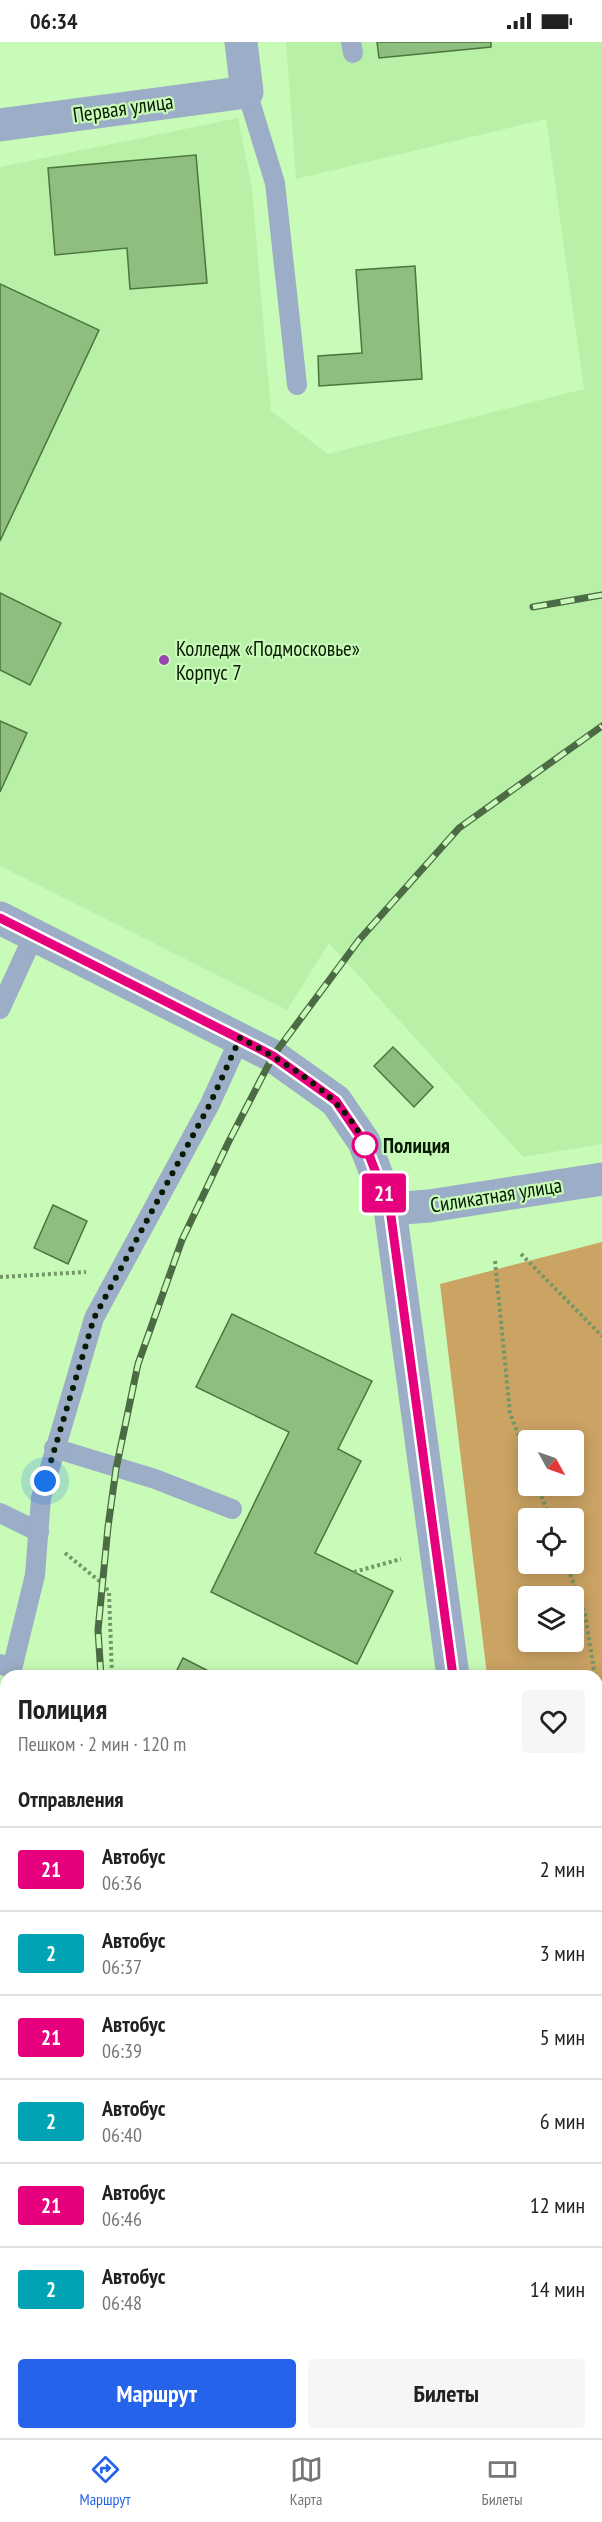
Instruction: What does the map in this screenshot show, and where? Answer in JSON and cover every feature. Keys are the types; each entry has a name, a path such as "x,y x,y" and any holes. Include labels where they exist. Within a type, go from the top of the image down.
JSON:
{"street":[{"path":"241,42 247,92"},
{"name":"Первая улица","path":"0,125 247,92"},
{"path":"0,918 273,1056 336,1101 364,1142 390,1209 452,1670"},
{"name":"Силикатная улица","path":"390,1209 429,1206 602,1179"}],"lane":[{"path":"247,92 276,183 297,385"},
{"path":"0,1009 34,935"},
{"path":"0,1664 12,1669 34,1575 41,1498 94,1318 210,1104 240,1038"},
{"path":"54,1448 154,1479 232,1509"},
{"path":"0,1513 39,1532"}],"path":[{"path":"521,1254 602,1336"},
{"path":"495,1261 510,1413 518,1434"},
{"path":"0,1277 121,1270"},
{"path":"39,1532 103,1584 109,1592 112,1670"},
{"path":"354,1572 402,1558"},
{"path":"570,1574 585,1614 595,1670"}],"shaded area":[{"path":"286,42 602,42 602,1144 523,1157 329,943 287,1010 0,866 0,167 238,118 252,189 271,411 328,454 584,389 546,119 296,179"},
{"path":"602,1242 602,1670 486,1670 440,1284"}],"building":[{"path":"377,42 491,42 491,47 379,58"},
{"path":"196,155 207,283 130,289 127,248 55,255 48,168"},
{"path":"415,266 422,379 319,386 318,356 362,353 356,270"},
{"path":"0,284 99,330 0,541"},
{"path":"0,593 61,623 30,685 0,670"},
{"path":"0,721 27,733 0,792"},
{"path":"393,1047 433,1087 414,1107 374,1066"},
{"path":"53,1205 87,1221 68,1264 34,1248"},
{"path":"232,1314 372,1381 338,1449 361,1461 315,1553 393,1591 357,1664 211,1592 289,1432 196,1387"},
{"path":"183,1658 206,1670 177,1670"}],"railway":[{"path":"533,607 602,595"},
{"path":"101,1670 98,1630 108,1527 116,1469 138,1364 182,1240 273,1056 359,940 459,828 602,726"}],"bus line":[{"name":"21","path":"0,918 273,1056 336,1101 364,1142 390,1209 452,1670"}],"place":[{"name":"Колледж «Подмосковье» Корпус 7","path":"164,660"},
{"name":"Полиция","path":"365,1145"}],"route":[{"path":"45,1481 94,1318 210,1104 240,1038 273,1056 336,1101 365,1145"}]}
